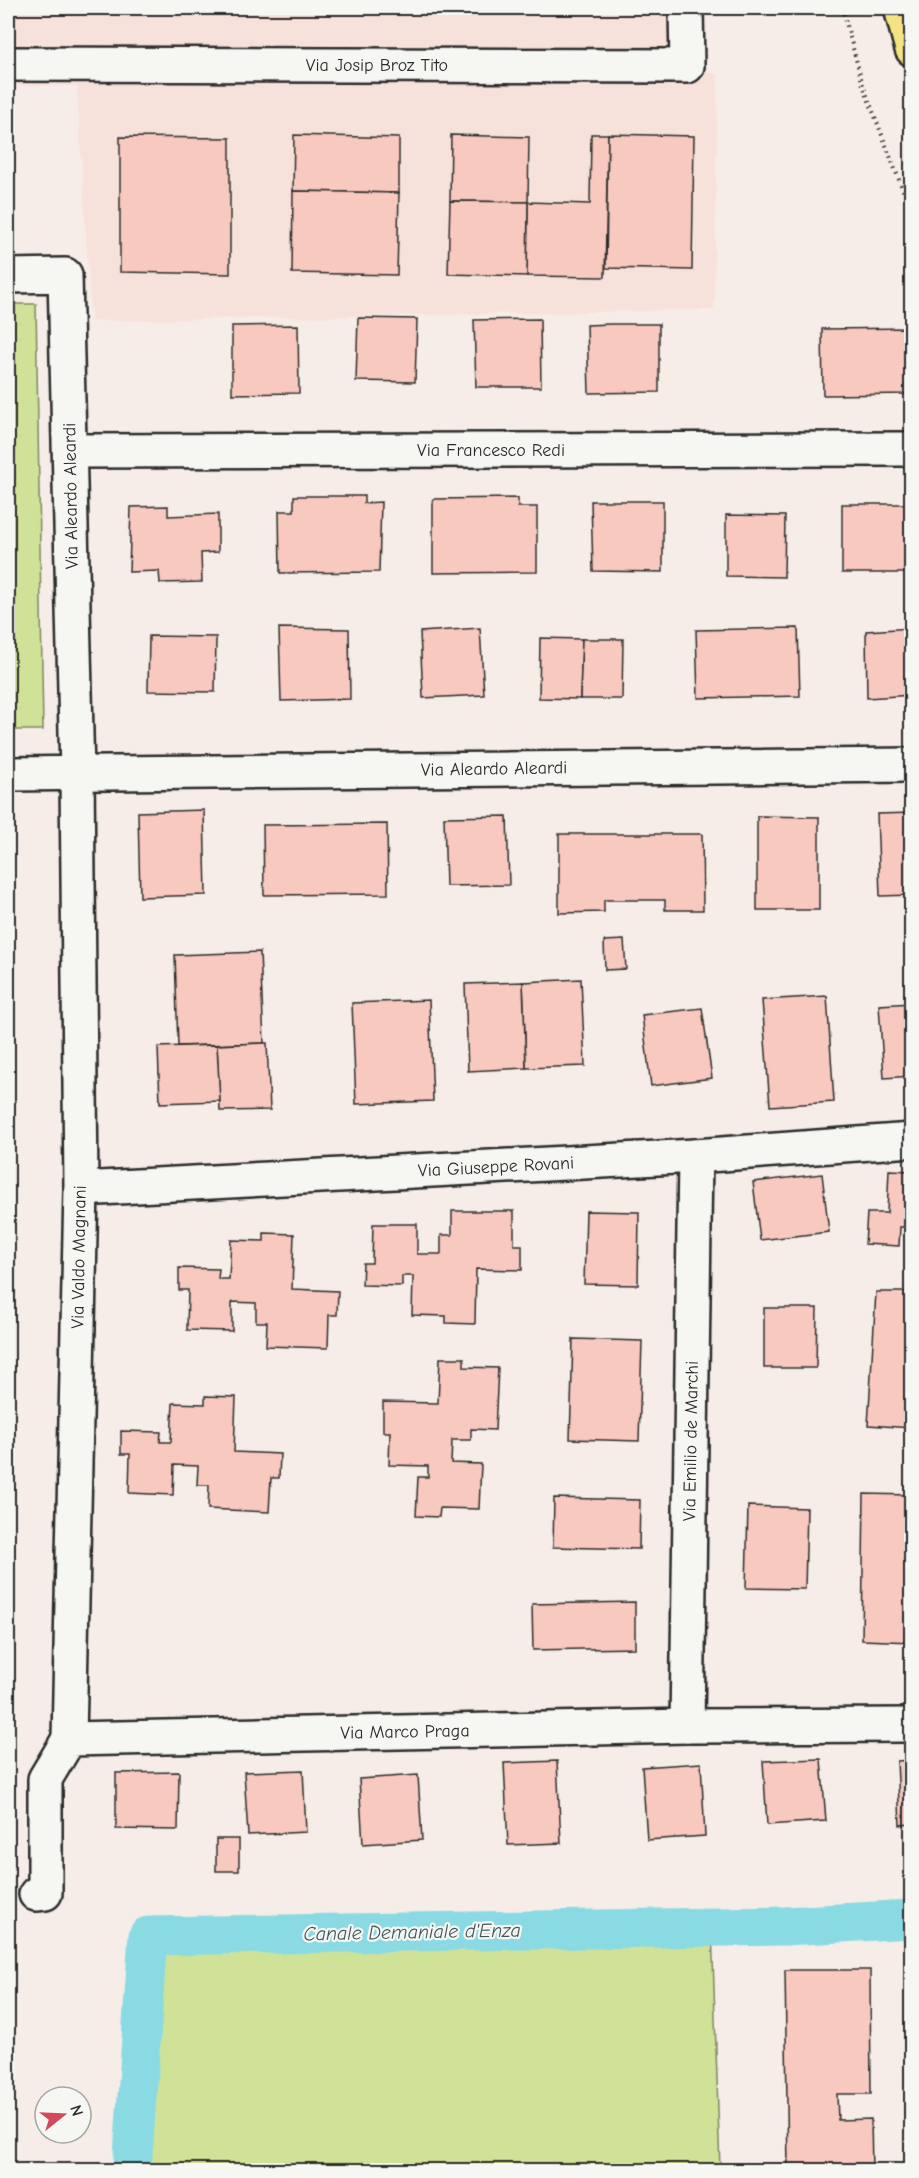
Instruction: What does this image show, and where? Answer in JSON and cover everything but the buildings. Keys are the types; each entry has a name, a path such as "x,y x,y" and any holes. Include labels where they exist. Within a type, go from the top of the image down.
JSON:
{"main road":[{"path":"901,8 912,49"}],"street":[{"name":"Via Josip Broz Tito","path":"8,63 687,66 686,8"},
{"name":"Via Aleardo Aleardi","path":"8,276 65,275 77,774"},
{"name":"Via Francesco Redi","path":"70,451 912,448"},
{"name":"Via Aleardo Aleardi","path":"8,774 912,765"},
{"name":"Via Valdo Magnani","path":"69,1739 81,1189 77,774"},
{"name":"Via Giuseppe Rovani","path":"81,1189 695,1156 912,1140"},
{"name":"Via Emilio de Marchi","path":"687,1726 695,1156"},
{"name":"Via Marco Praga","path":"69,1739 687,1726 912,1725"},
{"path":"36,1894 45,1893 45,1779 69,1739"}],"path":[{"path":"842,8 863,85 912,214"}],"shaded area":[{"path":"8,8 686,8 687,66 718,74 714,310 91,321 77,86 8,85"}],"green space":[{"path":"8,304 36,304 43,730 8,730"},
{"path":"712,1927 720,2170 132,2170 148,1936"}],"waterway":[{"name":"Canale Demaniale d'Enza","path":"132,2170 148,1936 784,1926 912,1919"}]}
